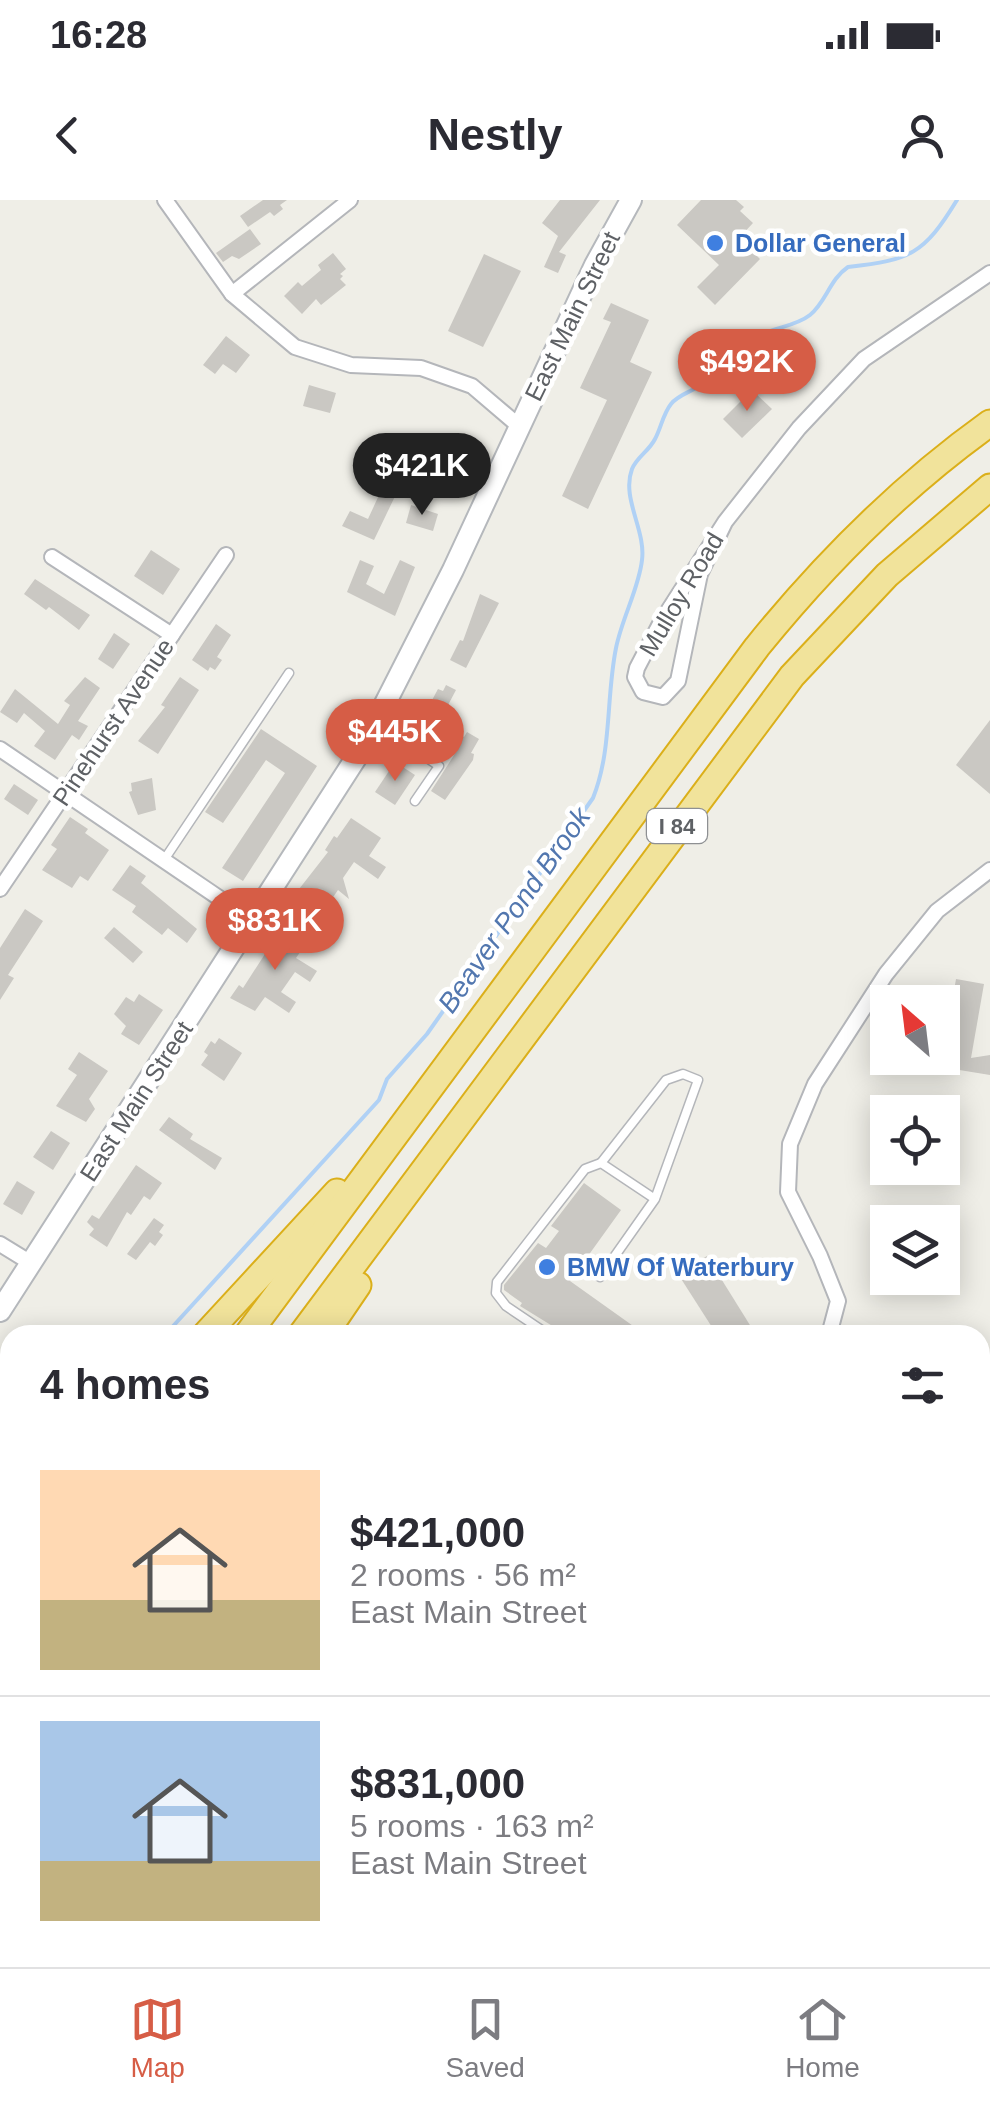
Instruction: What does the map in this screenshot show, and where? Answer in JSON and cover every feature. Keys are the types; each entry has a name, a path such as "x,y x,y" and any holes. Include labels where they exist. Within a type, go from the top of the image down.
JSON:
{"highway":[{"name":"I 84","path":"254,1325 783,615 893,502 990,422"},
{"name":"I 84","path":"308,1325 792,676 886,574 990,487"},
{"path":"214,1325 329,1199 367,1173"},
{"path":"331,1325 390,1239 402,1198"}],"main road":[{"name":"East Main Street","path":"0,1312 333,798 376,723 485,502 595,265 632,200"}],"street":[{"path":"164,200 232,294 296,347 351,365 421,368 472,386 519,426"},
{"path":"232,294 350,200"},
{"name":"Mulloy Road","path":"725,522 700,574 678,682 663,697 653,697 643,692 635,677 642,655 725,522 842,380 864,359 990,272"},
{"name":"Pinehurst Avenue","path":"0,888 226,555"},
{"path":"52,557 172,635"},
{"path":"0,749 253,921"},
{"path":"832,1325 838,1302 788,1192 790,1144 815,1084 886,974 936,912 990,870"},
{"path":"0,1244 30,1264"}],"lane":[{"path":"164,860 290,673"},
{"path":"376,723 439,766 415,801"},
{"path":"534,1325 506,1306 496,1293 497,1282 585,1169 602,1164 666,1080 682,1074 698,1080 656,1199 600,1277"},
{"path":"602,1164 656,1199"}],"building":[{"path":"263,200 287,200 274,216 270,212 248,227 240,216"},
{"path":"560,200 600,200 559,252 566,255 558,273 544,267 558,236 542,223"},
{"name":"Dollar General","path":"701,200 736,200 744,207 740,211 753,223 739,238 760,259 715,305 697,287 719,265 677,225"},
{"path":"250,229 261,244 239,259 232,256 223,262 216,253"},
{"path":"333,253 346,269 340,279 346,285 321,305 316,299 302,314 284,296 298,282 302,286 321,270 318,265"},
{"path":"484,254 521,271 483,347 448,331"},
{"path":"611,303 649,320 630,362 652,372 588,509 562,496 607,400 580,388 611,322 603,319"},
{"path":"226,336 250,355 236,373 223,364 215,374 203,365"},
{"path":"309,385 336,393 330,413 303,406"},
{"path":"752,390 772,409 742,438 723,419"},
{"path":"385,482 399,488 374,540 342,526 350,511 368,519"},
{"path":"411,505 438,514 433,531 406,523"},
{"path":"151,550 180,569 163,595 134,576"},
{"path":"360,560 374,566 366,584 384,594 400,560 415,567 395,616 347,592"},
{"path":"35,579 90,615 79,630 24,594"},
{"path":"480,594 499,603 466,668 450,660 460,640 463,641"},
{"path":"216,624 231,635 217,657 222,660 215,670 210,667 208,671 192,660"},
{"path":"114,633 130,644 113,669 98,659"},
{"path":"85,677 100,688 78,721 88,726 79,740 72,735 55,760 34,746 45,731 24,713 17,723 0,712 15,689 58,724 70,705 64,701"},
{"path":"180,677 199,690 158,754 138,741 165,707 161,705"},
{"path":"446,685 456,690 438,724 464,737 467,732 479,739 471,753 473,760 445,800 431,791 458,749 426,733 432,722 423,717 438,689 443,691"},
{"path":"990,720 990,794 956,765"},
{"path":"261,729 317,766 243,881 222,868 285,773 266,760 223,823 205,812"},
{"path":"395,762 415,775 395,805 375,792"},
{"path":"152,778 156,810 138,815 129,792 131,783"},
{"path":"14,784 38,800 28,815 4,799"},
{"path":"70,817 109,850 88,881 80,876 72,888 42,870 57,849 51,845"},
{"path":"351,818 381,838 369,856 386,867 378,879 354,862 343,878 349,899 338,890 323,912 296,893 328,852 325,850 334,836 337,838"},
{"path":"130,865 146,876 141,883 197,929 187,943 168,928 162,935 132,912 136,906 112,890"},
{"path":"25,909 43,921 8,975 14,978 0,1000 0,948"},
{"path":"283,926 307,942 296,958 317,971 310,982 295,972 281,992 296,1002 289,1013 265,997 255,1011 230,998 239,985 243,988"},
{"path":"114,927 143,952 133,963 104,938"},
{"path":"956,979 984,984 971,1058 990,1055 990,1075 960,1070 960,985 955,985"},
{"path":"139,994 163,1010 139,1045 121,1034 126,1026 114,1014 126,997 134,1002"},
{"path":"219,1038 242,1053 224,1081 201,1065 211,1041 215,1044"},
{"path":"79,1052 108,1071 89,1099 95,1109 86,1122 56,1106 77,1075 68,1069"},
{"path":"169,1117 193,1134 190,1139 222,1158 215,1170 159,1130"},
{"path":"51,1131 70,1143 53,1170 33,1157"},
{"path":"136,1165 162,1183 150,1200 144,1196 131,1215 127,1212 107,1247 89,1235 94,1229 87,1222 92,1215 99,1219"},
{"path":"17,1181 35,1192 22,1215 3,1204"},
{"name":"BMW Of Waterbury","path":"584,1183 621,1210 570,1281 632,1325 551,1325 520,1306 522,1303 504,1290 538,1243 546,1248 559,1231 551,1226"},
{"path":"154,1218 164,1225 159,1232 163,1235 155,1246 150,1242 136,1260 127,1254"},
{"path":"707,1256 750,1325 711,1325 678,1274"}],"waterway":[{"name":"Beaver Pond Brook","path":"174,1325 379,1100 387,1079 427,1034 593,798 606,743 616,648 642,560 629,480 634,465 655,439 668,408 752,340 810,315 848,267 887,261 914,251 935,232 957,200"}],"place":[{"name":"Dollar General","path":"715,243"},
{"name":"BMW Of Waterbury","path":"547,1267"}]}
